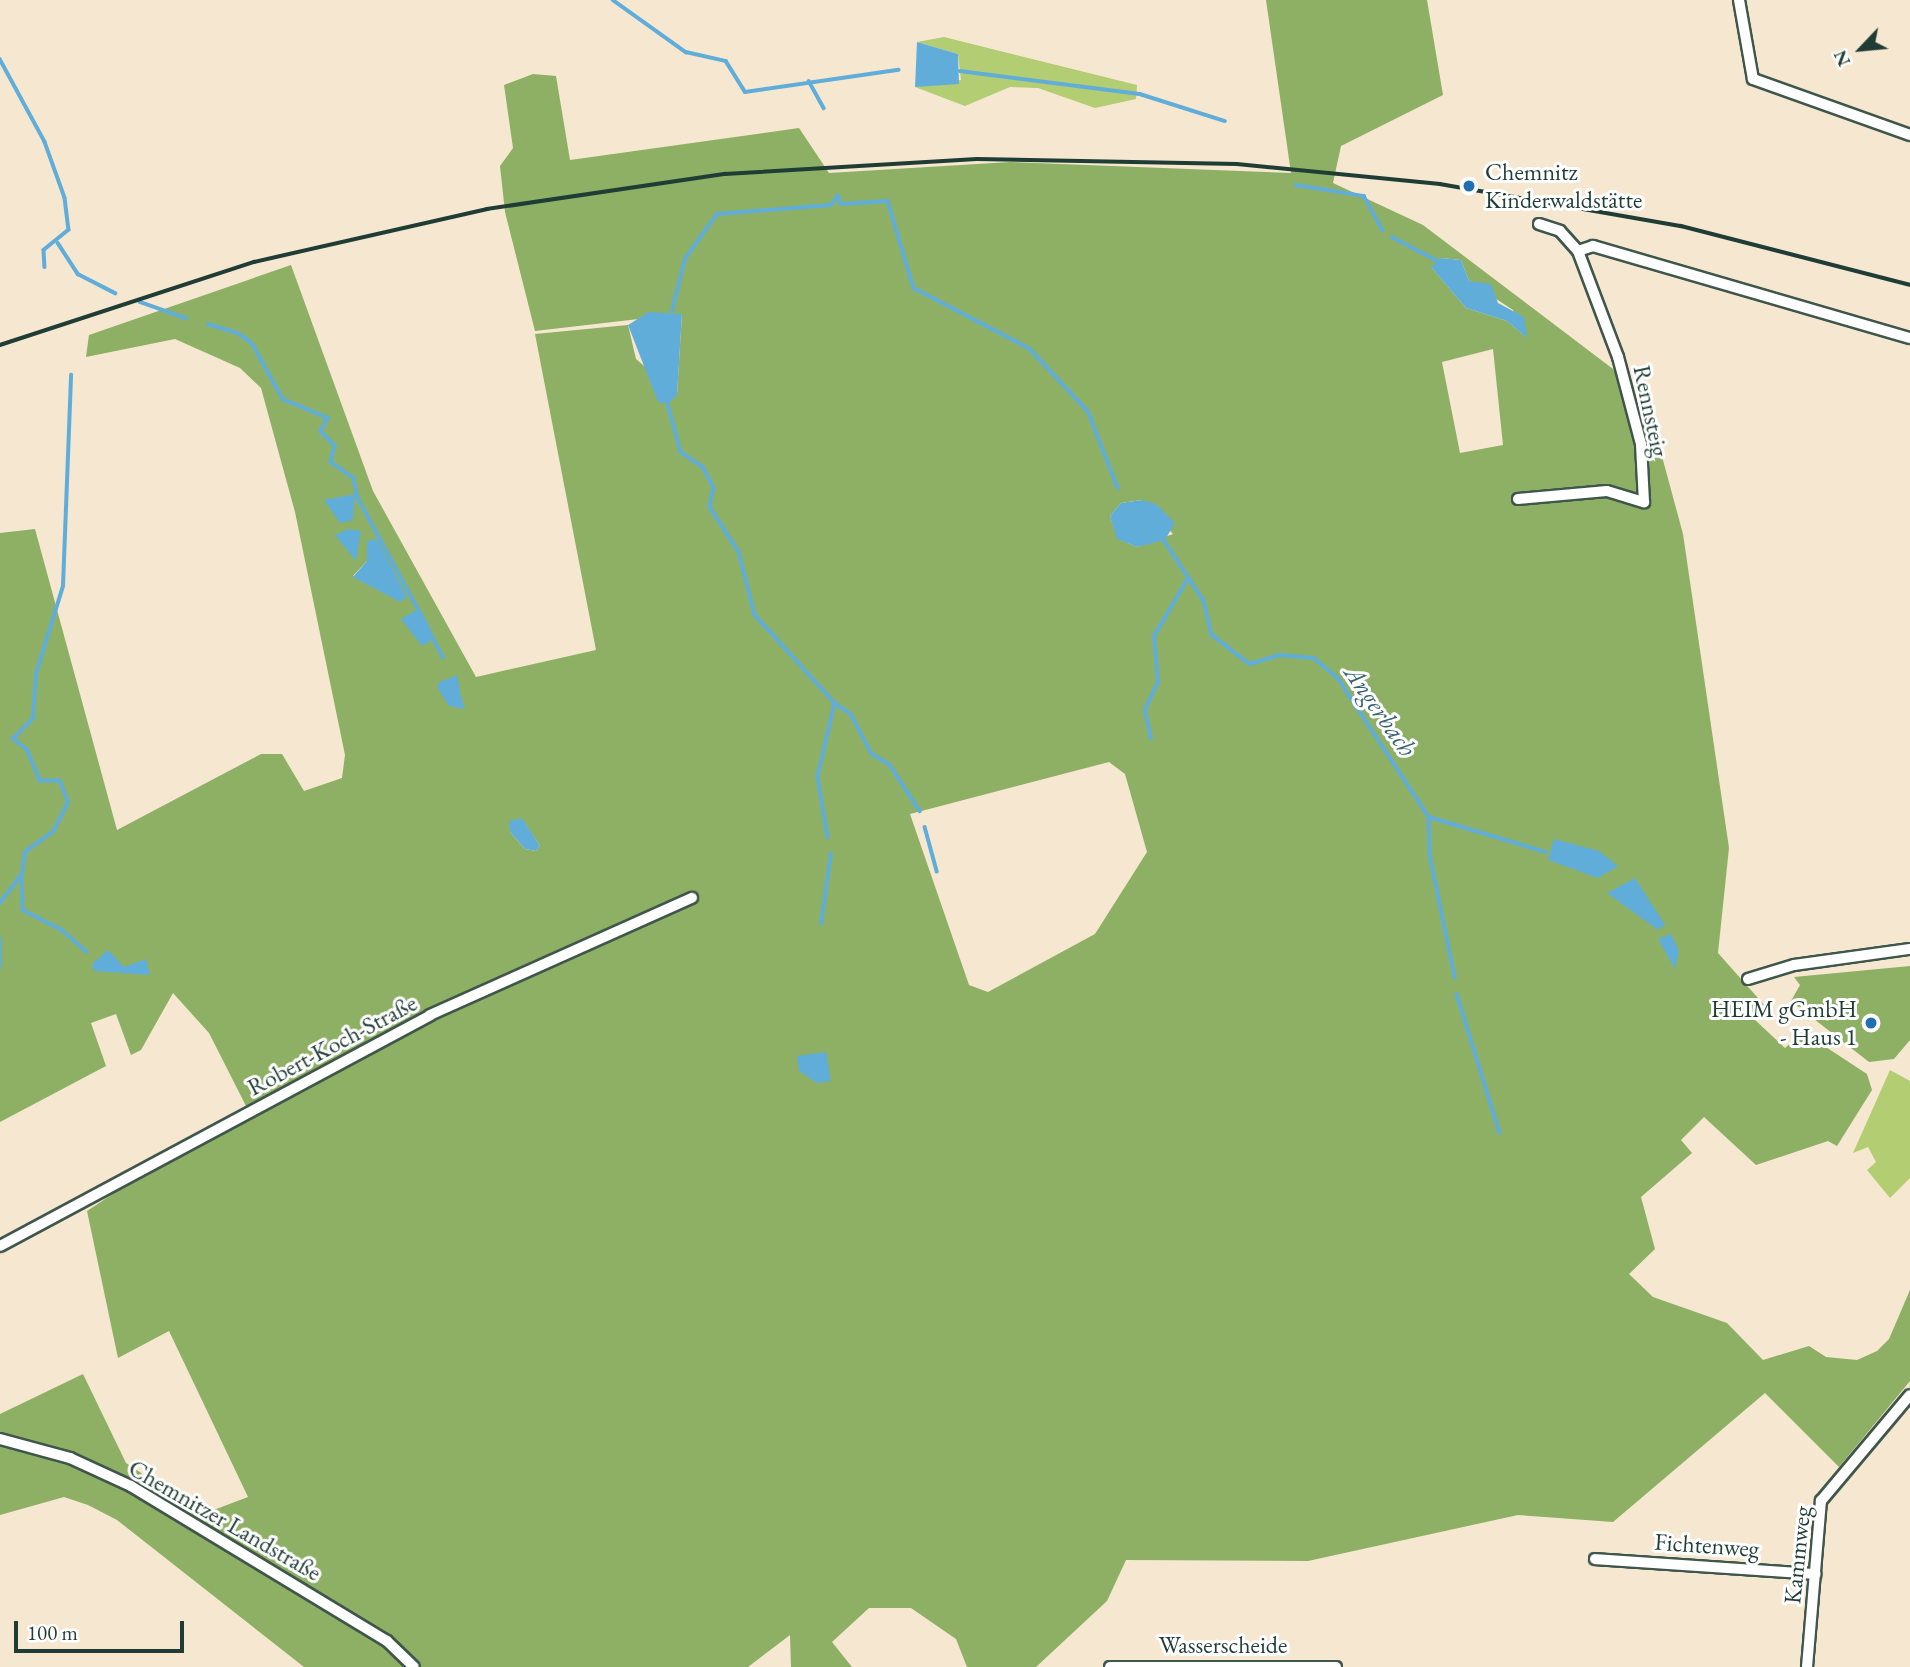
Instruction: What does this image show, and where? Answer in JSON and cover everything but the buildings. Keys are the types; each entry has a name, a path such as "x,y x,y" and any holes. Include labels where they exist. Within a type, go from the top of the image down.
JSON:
{"street":[{"path":"1739,0 1753,79 1910,135"},
{"name":"Rennsteig","path":"1518,499 1607,491 1644,502 1641,444 1625,382 1578,251 1560,231 1539,224"},
{"path":"1578,251 1592,246 1910,338"},
{"name":"Robert-Koch-Straße","path":"0,1246 430,1015 692,898"},
{"path":"1748,979 1794,965 1910,949"},
{"name":"Kammweg","path":"1807,1667 1822,1501 1910,1395"},
{"name":"Chemnitzer Landstraße","path":"0,1439 70,1458 131,1486 372,1631 414,1667"},
{"name":"Fichtenweg","path":"1595,1559 1815,1574"},
{"name":"Wasserscheide","path":"1110,1666 1336,1667"}],"green space":[{"path":"1266,0 1427,0 1443,95 1341,146 1333,183 1423,225 1613,369 1660,449 1683,534 1729,848 1718,953 1766,1007 1755,1020 1785,1048 1803,1032 1867,1074 1872,1090 1837,1146 1828,1141 1756,1165 1704,1117 1681,1140 1692,1153 1641,1197 1655,1249 1629,1274 1653,1297 1727,1323 1763,1360 1809,1346 1826,1357 1857,1360 1877,1351 1889,1339 1910,1290 1910,1381 1839,1467 1765,1393 1613,1522 1518,1515 1308,1561 1126,1560 1107,1601 1036,1667 967,1667 956,1639 911,1608 869,1608 832,1642 852,1667 791,1667 790,1635 748,1667 304,1667 117,1520 88,1505 64,1497 0,1515 0,1414 83,1374 126,1463 203,1514 248,1497 169,1331 118,1358 87,1211 246,1106 209,1033 173,993 141,1050 131,1055 116,1014 91,1023 106,1066 0,1122 0,533 35,529 117,830 261,754 282,754 304,791 342,778 345,755 295,512 261,388 240,368 175,339 86,357 89,335 291,265 373,491 476,677 596,650 535,334 628,325 636,359 677,394 682,314 535,331 505,212 500,166 513,148 504,85 533,74 556,76 570,160 799,128 829,173 1010,162 1291,173","holes":["1441,258 1461,260 1469,281 1513,310 1526,337 1507,321 1466,308 1432,268","1493,349 1503,445 1460,453 1442,362","1142,500 1173,534 1137,547 1118,539 1110,516 1121,503","367,561 400,601 353,576","1109,762 1125,774 1147,852 1095,934 988,992 969,985 910,814","522,819 540,846 536,851 525,849 510,832"]},
{"path":"944,37 1137,85 1136,99 1095,108 1038,88 1010,87 965,106 915,87 961,80 958,54 917,42"},
{"path":"1910,966 1910,1040 1894,1059 1869,1062 1791,1001 1800,985 1794,977"},
{"path":"1890,1070 1910,1081 1910,1178 1890,1198 1867,1170 1876,1162 1868,1147 1853,1153"}],"water":[{"path":"917,42 958,54 959,84 915,87"},
{"path":"1441,258 1461,260 1469,281 1491,284 1498,303 1524,317 1527,338 1507,321 1466,308 1431,267"},
{"path":"649,312 682,314 677,395 668,404 658,402 628,325"},
{"path":"355,494 353,520 340,523 324,500"},
{"path":"1142,500 1156,504 1175,523 1165,540 1137,547 1117,539 1110,516 1121,503"},
{"path":"348,529 361,531 356,561 335,535"},
{"path":"377,539 407,597 400,602 353,577 367,561 367,541"},
{"path":"420,608 435,638 422,646 401,619"},
{"path":"457,675 465,709 449,706 438,689 438,683"},
{"path":"522,818 540,846 536,851 525,849 510,832 509,821"},
{"path":"1554,839 1599,851 1618,866 1598,878 1548,860"},
{"path":"1635,878 1665,925 1658,930 1607,893"},
{"path":"1671,934 1679,951 1675,969 1658,939"},
{"path":"108,950 124,967 146,959 150,975 94,971 92,964"},
{"path":"826,1052 831,1081 817,1083 799,1071 797,1056"}],"waterway":[{"name":"Angerbach","path":"613,0 686,52 726,61 745,92 898,70"},
{"path":"0,59 45,142 65,198 69,230 44,250 45,267"},
{"path":"960,71 1140,94 1225,121"},
{"name":"Angerbach","path":"809,81 824,108"},
{"path":"1296,185 1364,196 1383,230"},
{"name":"Angerbach","path":"838,195 841,204 888,201 914,288 1029,348 1088,411 1118,488"},
{"path":"672,311 685,259 717,214 831,205 837,197"},
{"path":"1392,237 1438,261"},
{"path":"58,243 78,274 115,293"},
{"path":"140,302 186,318"},
{"path":"208,324 238,333 252,343 283,399 328,418 321,431 335,446 331,462 354,478 358,498 426,623"},
{"path":"0,903 22,874 25,852 53,832 68,803 60,781 40,781 27,750 13,739 33,718 36,674 63,586 71,375"},
{"path":"668,404 681,452 703,467 714,488 710,507 739,552 755,615 835,703 818,777 828,837"},
{"name":"Angerbach","path":"1162,537 1204,601 1212,635 1250,664 1280,655 1314,658 1338,678 1429,817 1546,852"},
{"path":"1151,739 1145,710 1158,682 1154,636 1187,580"},
{"path":"432,636 443,657"},
{"path":"835,703 851,714 872,754 890,765 920,811"},
{"path":"1429,818 1430,855 1455,977"},
{"path":"925,827 937,871"},
{"path":"821,924 831,854"},
{"path":"22,877 23,910 62,930 87,952"},
{"path":"0,938 0,967"},
{"path":"1457,994 1500,1133"}],"railway":[{"path":"0,345 254,262 487,209 725,174 977,159 1237,164 1440,184 1681,226 1910,285"}],"place":[{"name":"Chemnitz Kinderwaldstätte","path":"1469,186"},
{"name":"HEIM gGmbH - Haus 1","path":"1871,1023"}]}
